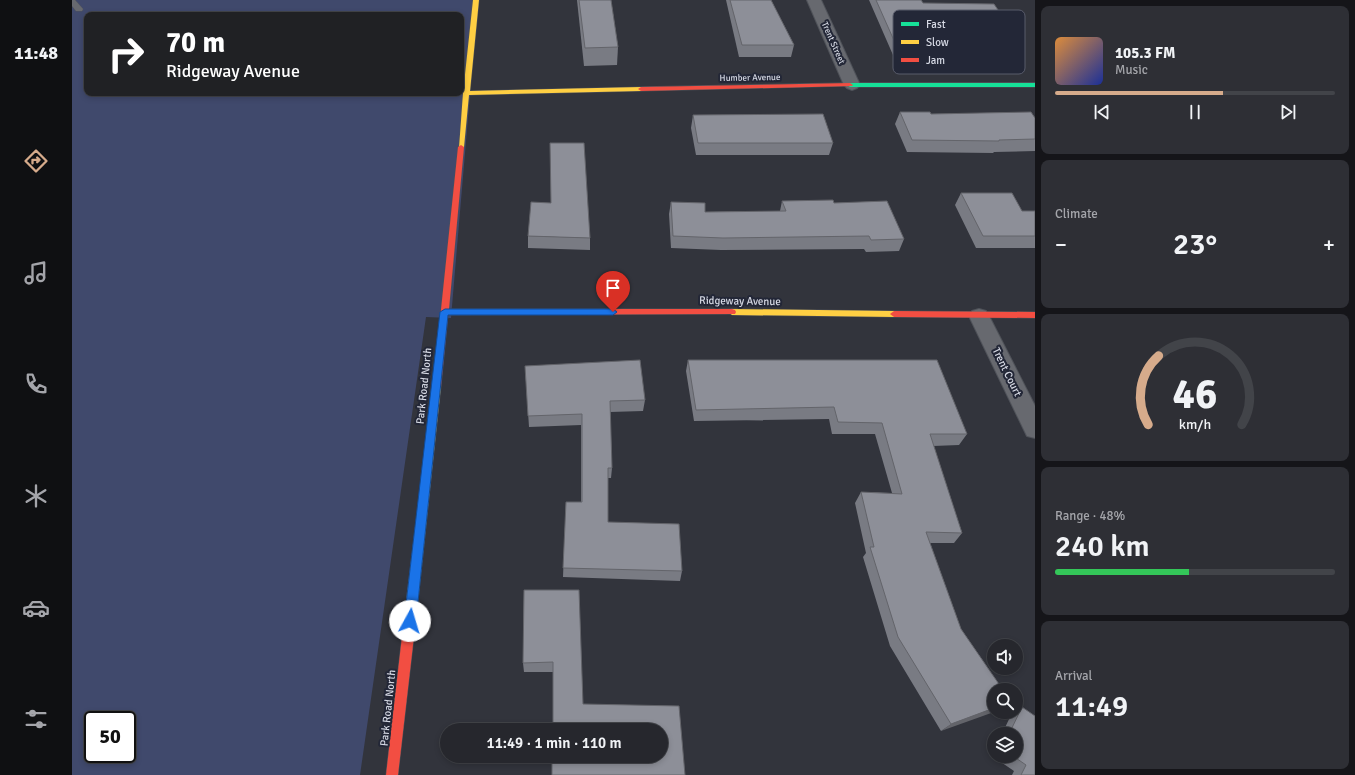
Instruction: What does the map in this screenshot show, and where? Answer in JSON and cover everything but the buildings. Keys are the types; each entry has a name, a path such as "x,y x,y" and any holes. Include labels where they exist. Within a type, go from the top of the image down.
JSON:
{"street":[{"name":"Park Road North","path":"392,775 445,312 476,0"},
{"name":"Trent Street","path":"814,0 852,85"},
{"name":"Humber Avenue","path":"466,93 852,85 1035,85"},
{"name":"Ridgeway Avenue","path":"445,312 676,312 1035,316"},
{"name":"Trent Court","path":"979,316 1035,429"}],"lane":[{"path":"72,1 79,9"}],"shaded area":[{"path":"72,0 478,0 451,318 426,317 360,775 72,775"}],"traffic: fast":[{"path":"850,85 1035,85"}],"traffic: slow":[{"path":"461,147 476,0"},
{"path":"466,93 641,89"},
{"path":"732,312 894,314"},
{"path":"410,619 437,386"}],"traffic: jam":[{"path":"641,89 850,85"},
{"path":"437,386 461,147"},
{"path":"445,312 732,312"},
{"path":"894,314 1035,315"},
{"path":"392,775 410,619"}],"route":[{"path":"410,621 445,312 613,312"}]}
